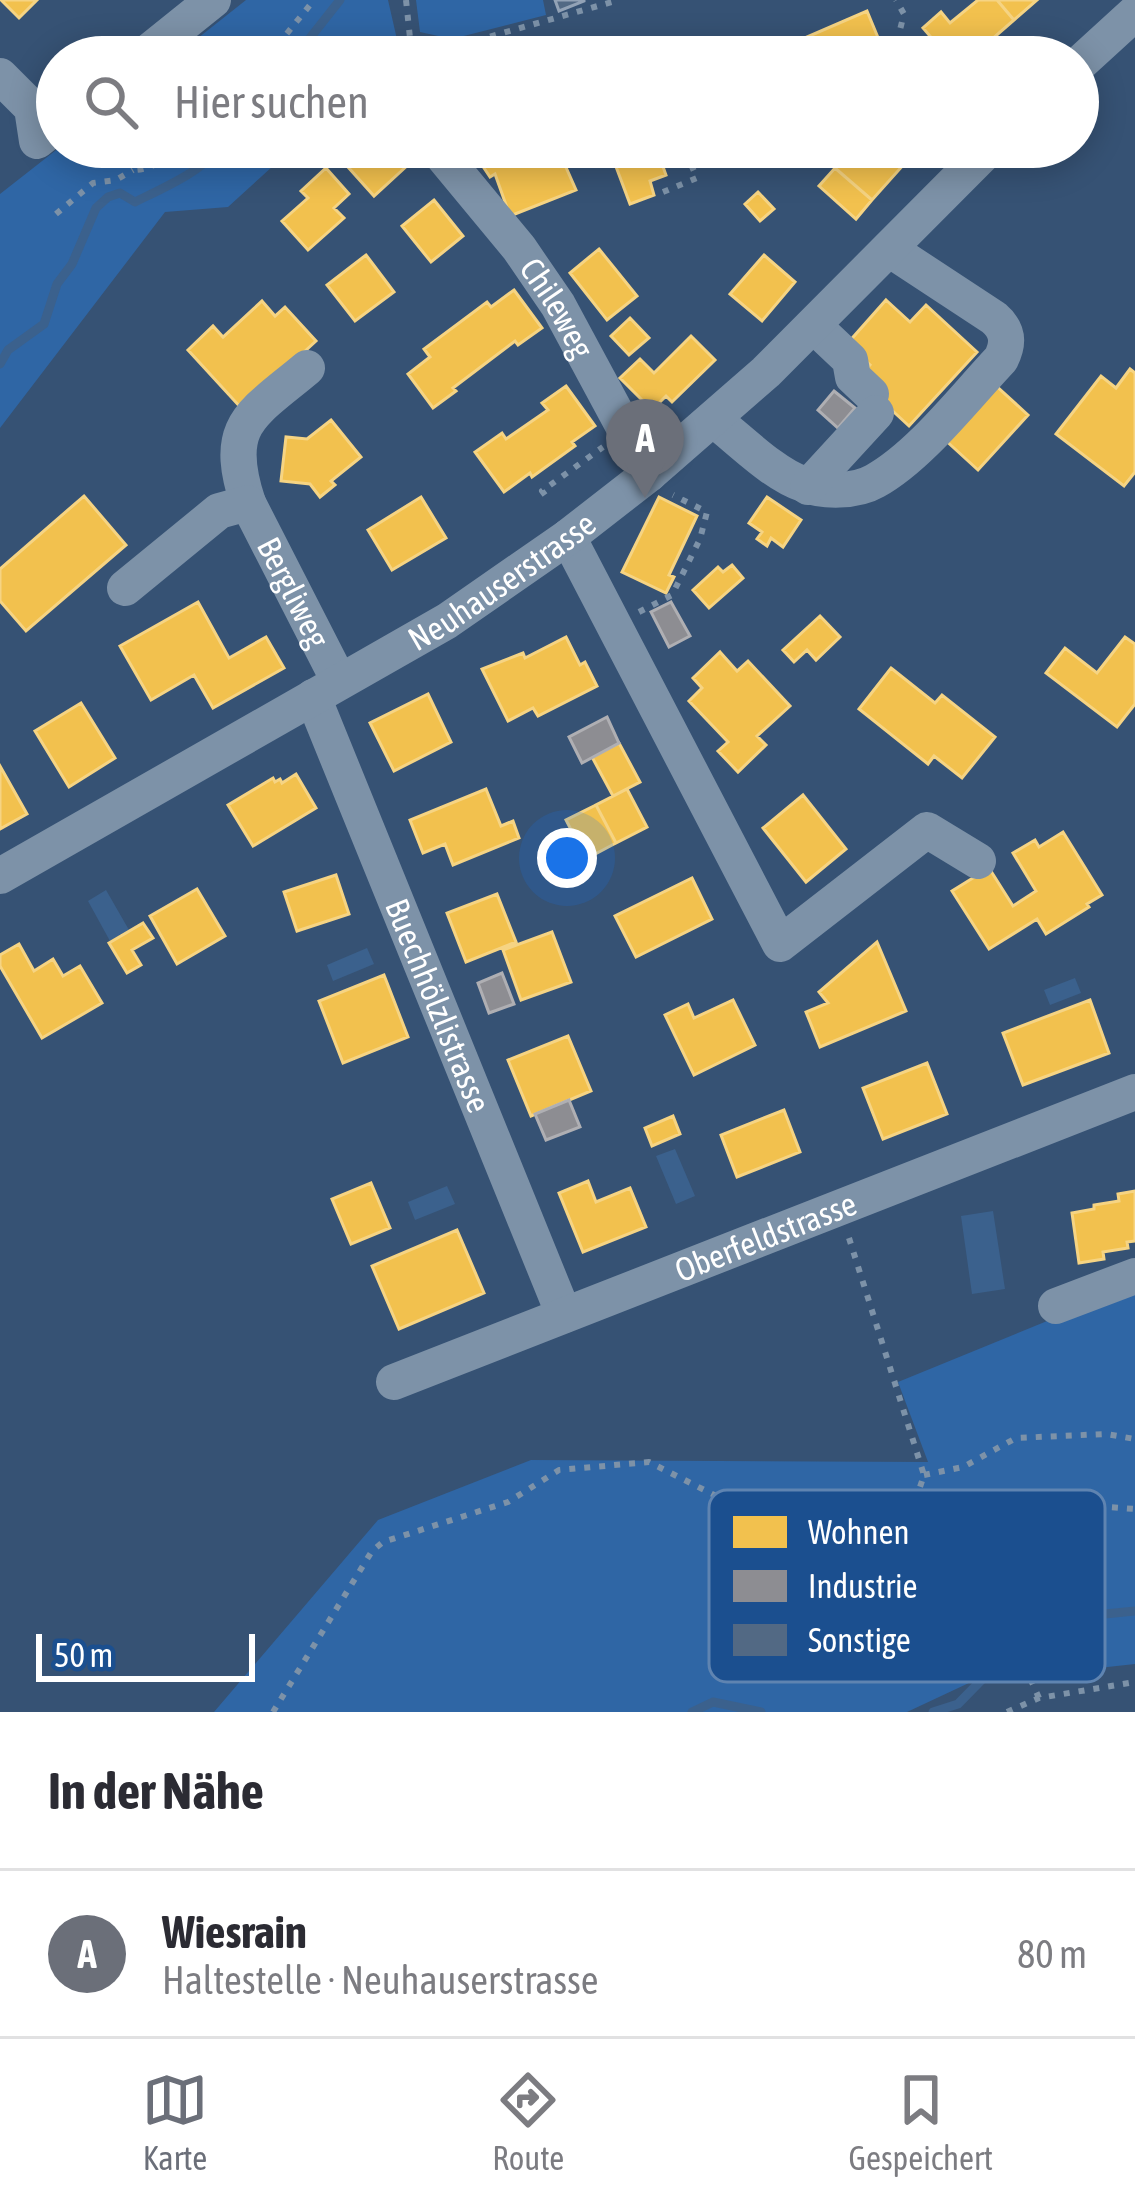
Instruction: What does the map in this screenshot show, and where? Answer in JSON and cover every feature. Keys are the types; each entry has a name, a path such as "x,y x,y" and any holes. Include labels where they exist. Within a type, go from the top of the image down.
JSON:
{"street":[{"path":"168,36 213,0"},
{"path":"1099,46 1135,13"},
{"path":"0,76 32,109 36,135"},
{"name":"Chileweg","path":"453,168 558,304 649,475"},
{"name":"Neuhauserstrasse","path":"0,876 447,620 568,537 713,419 814,326 969,168"},
{"path":"713,419 787,477 808,487 852,489 872,483 910,455 1001,359 1005,332 994,318 889,249"},
{"path":"808,487 873,403 853,377 850,360 814,326"},
{"name":"Bergliweg","path":"308,368 255,412 238,438 238,472 326,689"},
{"name":"Bergliweg","path":"125,587 218,511 248,503"},
{"path":"568,537 780,944 927,830 978,862"},
{"name":"Buechhölzlistrasse","path":"326,689 564,1315"},
{"name":"Oberfeldstrasse","path":"394,1382 1135,1091"},
{"path":"1056,1306 1135,1276"}],"path":[{"path":"285,36 314,0"},
{"path":"406,0 412,36"},
{"path":"490,36 619,0"},
{"path":"896,0 904,14 898,36"},
{"path":"56,214 93,183 116,181 145,168"},
{"path":"663,192 697,178 693,168"},
{"path":"545,496 542,491 627,433"},
{"path":"614,625 672,595 700,539 707,512 668,492 649,475"},
{"path":"838,1206 923,1475 919,1490"},
{"path":"923,1475 963,1467 1016,1438 1106,1434 1135,1439"},
{"path":"273,1712 372,1551 383,1542 508,1502 559,1470 649,1462 709,1492"},
{"path":"1105,1507 1135,1509"},
{"path":"1032,1682 1039,1699"},
{"path":"1007,1712 1039,1699 1135,1682"}],"shaded area":[{"path":"246,0 388,0 396,36 201,36"},
{"path":"416,0 543,0 546,15 464,36 420,32"},
{"path":"36,166 271,168 228,207 165,212 0,428 0,194"},
{"path":"106,890 129,930 110,941 88,901"},
{"path":"367,948 374,964 333,981 327,965"},
{"path":"1075,978 1081,993 1050,1005 1044,990"},
{"path":"675,1149 695,1196 676,1204 656,1156"},
{"path":"447,1186 455,1204 415,1220 408,1202"},
{"path":"993,1211 1005,1289 972,1294 961,1216"},
{"path":"1135,1285 1135,1664 1105,1667 1105,1490 709,1490 709,1682 971,1682 907,1712 214,1712 378,1520 531,1460 928,1462 898,1382"}],"building: Wohnen":[{"path":"1,0 37,0 19,18"},
{"path":"978,0 997,0 1014,20 996,36 930,36 923,28 941,12 950,23"},
{"path":"997,0 1037,0 1014,20"},
{"path":"867,11 877,36 809,36"},
{"path":"326,168 349,194 334,208 344,218 308,250 282,221 308,198 301,191"},
{"path":"349,168 405,168 374,196"},
{"path":"484,168 566,168 576,190 510,216 495,174 490,177"},
{"path":"616,168 664,168 666,175 650,181 654,195 630,204"},
{"path":"835,168 901,168 872,200"},
{"path":"835,168 872,200 856,219 819,186"},
{"path":"758,192 774,209 760,221 745,204"},
{"path":"434,200 463,236 431,262 402,226"},
{"path":"599,249 637,296 607,320 570,273"},
{"path":"366,255 394,292 355,321 327,285"},
{"path":"764,255 795,282 762,321 730,294"},
{"path":"514,290 542,328 518,345 515,341 433,408 408,374 430,357 424,349 487,302 491,307"},
{"path":"886,300 910,322 926,305 977,352 909,426 858,379 870,365 847,344"},
{"path":"262,301 275,316 285,307 316,341 242,409 188,350 213,326 223,337"},
{"path":"630,318 649,338 629,355 611,336"},
{"path":"691,336 715,360 672,402 666,396 652,410 620,378 640,359 654,373"},
{"path":"1130,369 1135,373 1135,472 1124,486 1056,434 1101,376 1116,388"},
{"path":"993,383 1028,415 978,470 943,438"},
{"path":"566,386 595,426 572,442 575,446 504,492 475,452 502,433 506,439 548,410 542,403"},
{"path":"331,420 361,457 331,481 335,485 320,497 310,484 281,481 286,437 307,439"},
{"path":"84,496 126,545 26,631 0,601 0,569"},
{"path":"421,497 446,538 392,570 368,530"},
{"path":"659,497 697,516 669,575 674,577 666,593 622,572"},
{"path":"767,497 801,520 783,547 771,538 767,546 757,539 762,532 749,523"},
{"path":"732,565 743,578 709,608 693,590 718,567 723,572"},
{"path":"198,602 229,658 266,637 284,668 213,708 194,675 151,700 120,646"},
{"path":"820,616 840,637 816,660 807,650 794,662 783,650"},
{"path":"566,637 597,686 538,716 533,708 508,721 482,669 523,653 525,658"},
{"path":"1125,637 1135,644 1135,704 1117,727 1046,673 1065,648 1097,673"},
{"path":"720,652 737,671 748,661 790,706 757,736 766,745 738,772 718,751 728,742 689,701 702,688 693,678"},
{"path":"891,668 935,703 942,695 995,737 962,778 934,756 928,764 859,709"},
{"path":"428,694 451,742 394,771 370,723"},
{"path":"81,703 115,758 69,787 35,731"},
{"path":"619,743 640,782 613,796 592,757"},
{"path":"0,766 27,814 0,829"},
{"path":"296,774 316,808 253,846 228,805 273,778 282,783"},
{"path":"486,789 501,826 513,821 519,838 453,865 445,844 423,853 410,820"},
{"path":"627,789 647,827 616,843 596,805"},
{"path":"803,795 846,849 806,882 763,828"},
{"path":"596,805 616,843 586,859 566,820"},
{"path":"1063,832 1102,895 1046,934 1037,919 989,949 952,891 989,868 1013,906 1036,891 1013,853 1035,840 1039,847"},
{"path":"336,875 349,914 297,931 284,892"},
{"path":"692,878 712,919 636,957 615,916"},
{"path":"197,889 225,936 177,964 150,916"},
{"path":"497,894 516,942 466,962 447,913"},
{"path":"143,923 153,938 132,950 141,965 127,973 109,943"},
{"path":"552,932 571,982 521,1000 503,950"},
{"path":"877,942 906,1011 820,1047 806,1012 828,1003 819,992"},
{"path":"19,944 34,971 53,959 63,976 80,966 102,1003 42,1038 0,966 0,955"},
{"path":"384,975 408,1037 343,1063 319,1001"},
{"path":"733,1000 755,1045 694,1075 665,1015 688,1004 694,1018"},
{"path":"1090,1000 1109,1053 1023,1085 1003,1033"},
{"path":"568,1036 591,1091 531,1116 508,1060"},
{"path":"927,1063 947,1114 883,1139 863,1088"},
{"path":"784,1110 800,1152 737,1177 721,1135"},
{"path":"673,1116 680,1134 652,1146 645,1128"},
{"path":"588,1181 596,1202 630,1188 646,1227 583,1252 559,1193"},
{"path":"371,1183 390,1228 351,1244 332,1199"},
{"path":"1135,1191 1135,1241 1127,1242 1128,1248 1103,1252 1104,1259 1079,1263 1072,1213 1119,1201 1118,1194"},
{"path":"457,1230 484,1293 399,1329 372,1266"}],"building: Industrie":[{"path":"834,391 855,408 838,428 818,410"},
{"path":"671,602 690,636 669,647 651,612"},
{"path":"607,717 619,743 582,763 569,737"},
{"path":"502,973 514,1004 489,1013 478,983"},
{"path":"569,1100 580,1127 546,1140 535,1114"}],"building: Sonstige":[{"path":"555,0 584,0 584,1 559,11"}],"waterway":[{"path":"312,36 340,0"},
{"path":"0,364 8,350 44,324 57,284 72,264 96,208 120,193 135,202 197,168"},
{"path":"1105,1614 1135,1611"},
{"path":"933,1712 958,1704 980,1682"},
{"path":"692,1712 713,1702 761,1712"}],"place":[{"name":"Wiesrain","path":"645,498"}]}
